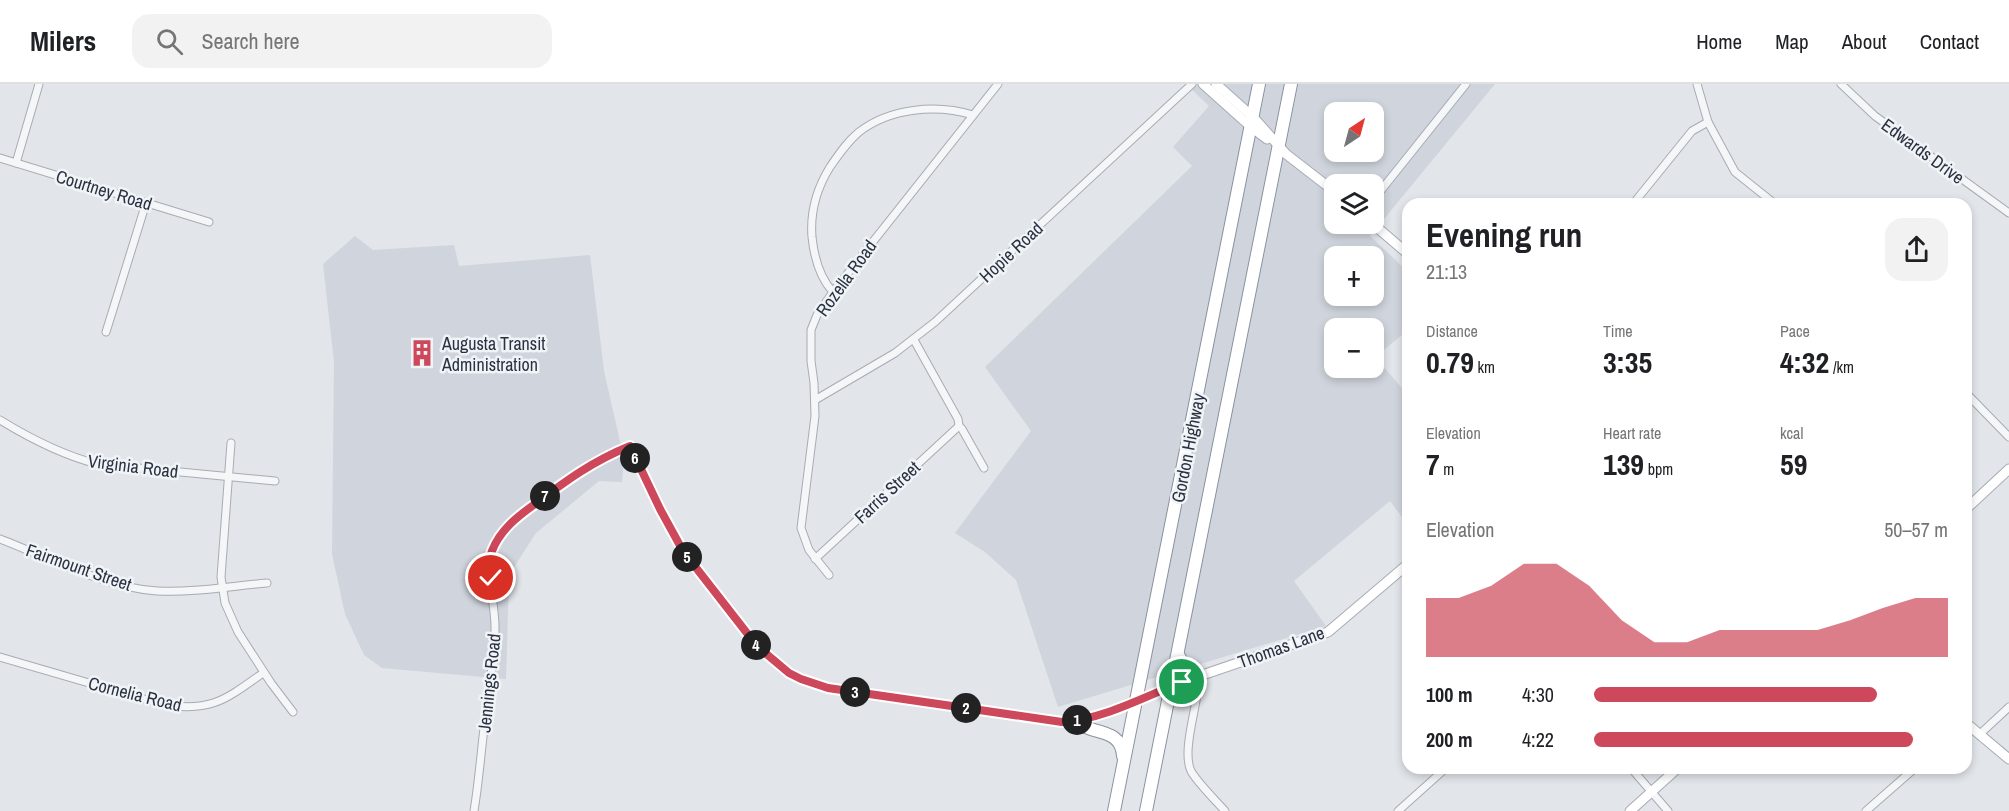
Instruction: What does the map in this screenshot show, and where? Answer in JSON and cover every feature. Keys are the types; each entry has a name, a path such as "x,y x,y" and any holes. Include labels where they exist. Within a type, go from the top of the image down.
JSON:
{"highway":[{"name":"Gordon Highway","path":"1114,811 1259,84"},
{"name":"Gordon Highway","path":"1146,811 1291,84"},
{"path":"1178,655 1186,668 1199,677"},
{"path":"1072,721 1115,738 1122,749 1123,767"}],"street":[{"path":"16,163 39,84"},
{"name":"Rozella Road","path":"829,575 805,543 801,528 813,440 815,400 811,362 811,330 817,315 833,292 998,84"},
{"name":"Hopie Road","path":"815,400 914,340 1192,84"},
{"path":"1203,84 1252,122"},
{"path":"1216,84 1252,122 1306,171 1324,184"},
{"path":"1384,186 1466,84"},
{"path":"1697,84 1708,122 1735,172 1768,198"},
{"name":"Edwards Drive","path":"1841,84 1875,116 2009,213"},
{"path":"833,292 822,277 814,255 813,211 822,181 844,146 860,131 906,111 941,109 973,115"},
{"path":"1638,198 1692,132 1708,122"},
{"name":"Courtney Road","path":"0,158 209,222"},
{"path":"106,332 146,203"},
{"path":"1384,233 1402,249"},
{"path":"914,340 958,419 958,426 962,429 984,468"},
{"path":"1972,399 2009,436"},
{"name":"Virginia Road","path":"0,420 50,448 97,464 275,481"},
{"name":"Farris Street","path":"815,559 958,426"},
{"path":"231,443 222,587 225,603 237,632 293,712"},
{"name":"Jennings Road","path":"474,811 494,651 494,600 489,566 491,552 516,518 582,469 630,446 683,551 757,646 789,673 828,688 1072,721"},
{"path":"1972,503 2009,469"},
{"name":"Fairmount Street","path":"0,539 95,576 140,589 185,591 267,583"},
{"name":"Thomas Lane","path":"1136,701 1171,686 1328,632 1402,569"},
{"name":"Cornelia Road","path":"0,657 177,707 198,707 216,703 229,697 263,672"},
{"path":"1199,677 1199,693 1188,751 1191,771 1225,811"},
{"path":"1072,721 1114,710 1136,701"},
{"path":"1980,734 2009,707"},
{"path":"1972,727 2009,759"},
{"path":"1398,811 1439,774"},
{"path":"1637,774 1668,811"},
{"path":"1630,811 1672,774"},
{"path":"1866,811 1909,774"}],"shaded area":[{"path":"1186,84 1495,84 1384,219 1384,174 1324,174 1324,234 1372,234 1370,236 1381,246 1324,246 1324,306 1384,306 1384,249 1402,266 1402,335 1384,350 1384,318 1324,318 1324,378 1384,378 1384,367 1402,388 1402,517 1390,501 1294,581 1326,626 1058,707 1016,580 985,552 955,533 1031,431 985,367 1192,166 1173,147 1209,106"},
{"path":"355,236 373,250 454,245 459,266 590,255 604,371 624,459 622,482 599,481 536,533 509,575 506,679 382,668 364,655 345,614 332,554 334,362 323,264"}],"place":[{"name":"Augusta Transit Administration","path":"422,353"}],"route":[{"path":"491,578 489,566 491,552 514,520 582,469 630,446 660,509 683,551 701,576 757,646 778,665 801,679 828,688 1062,722 1114,710 1182,682"}]}
